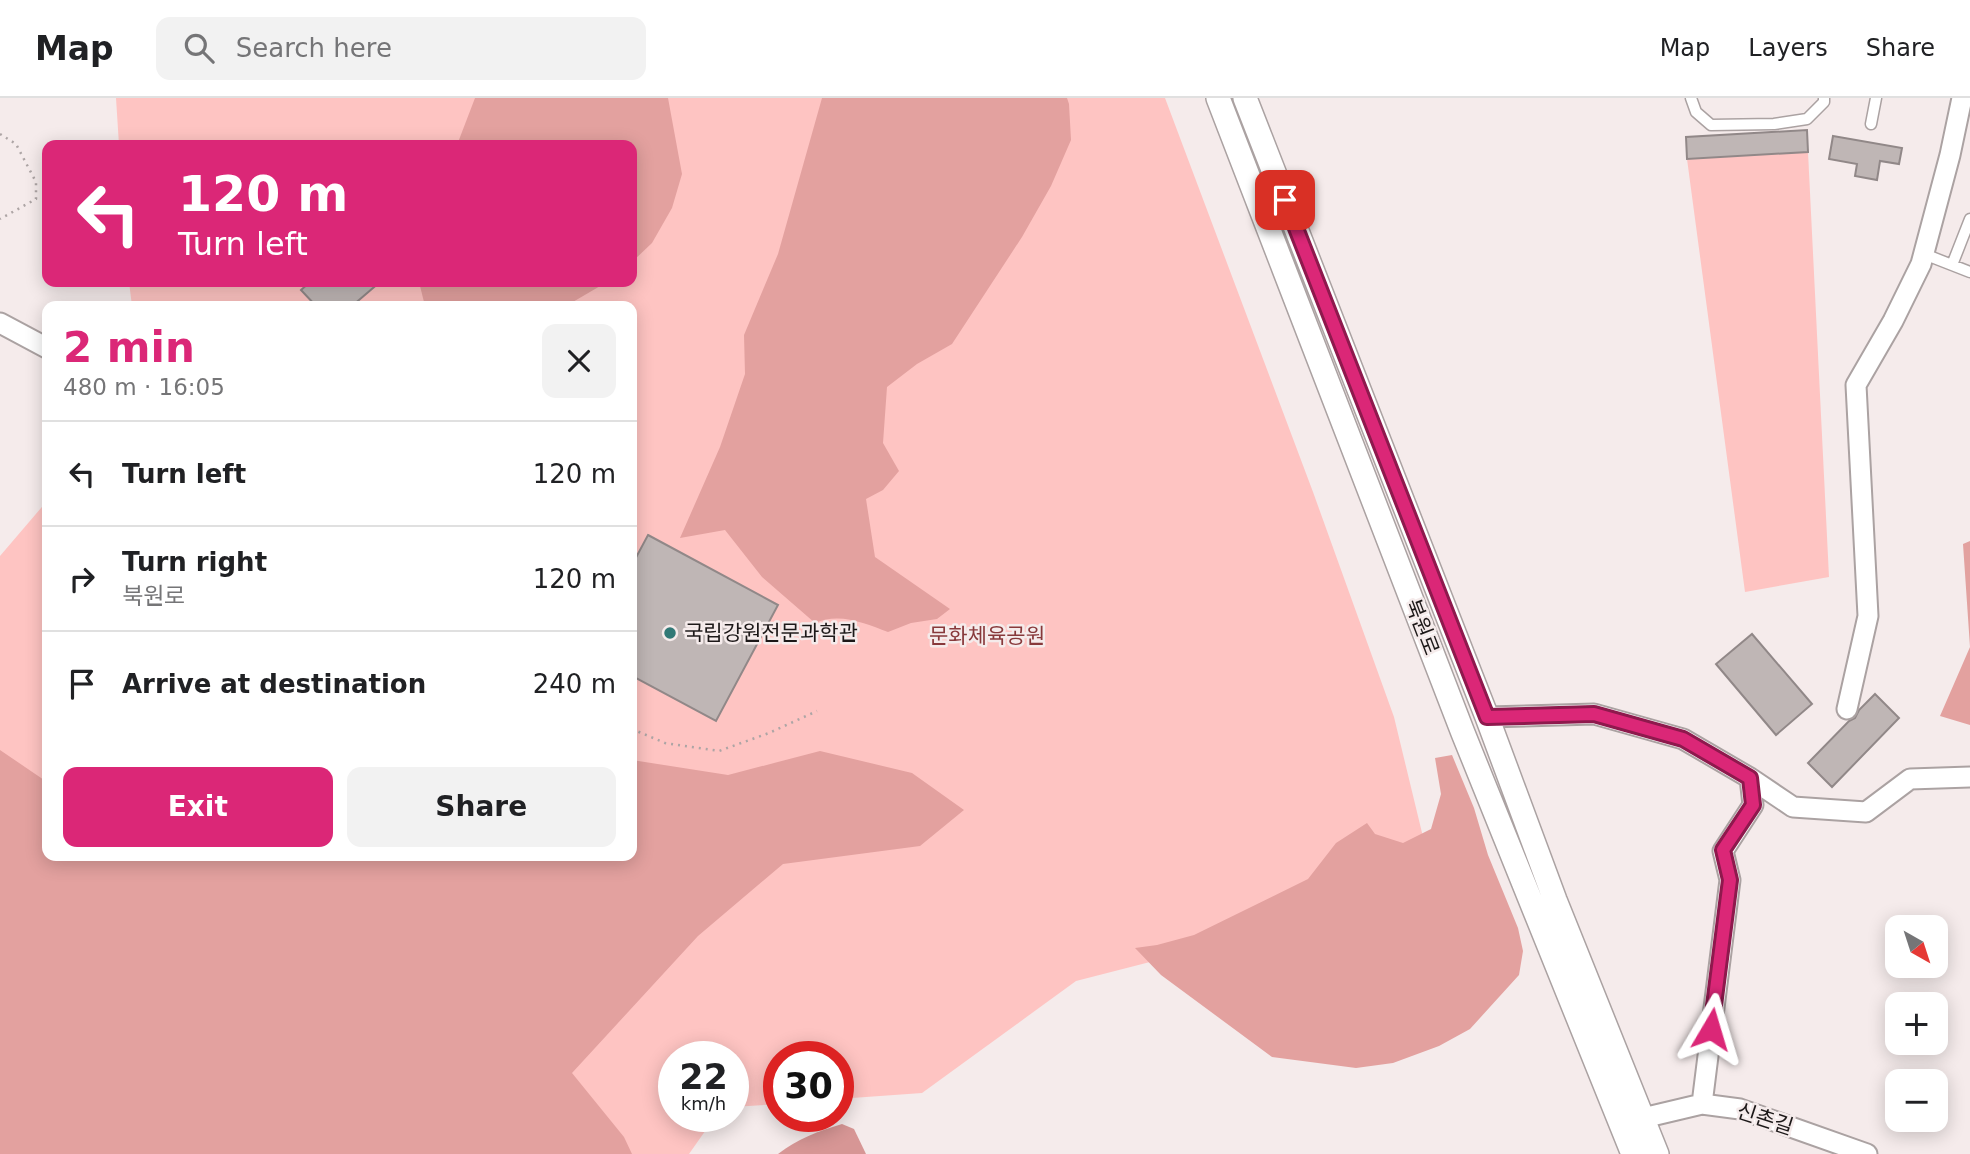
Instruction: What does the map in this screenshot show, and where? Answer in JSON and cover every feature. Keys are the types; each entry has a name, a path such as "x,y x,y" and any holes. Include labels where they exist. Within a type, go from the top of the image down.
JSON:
{"street":[{"name":"북원로","path":"1218,98 1463,733 1633,1122 1657,1154"},
{"name":"북원로","path":"1245,98 1487,717 1555,900 1633,1122 1633,1154"},
{"path":"1847,709 1868,616 1856,385 1894,321 1921,264 1962,98"},
{"path":"0,323 42,345"},
{"path":"1487,717 1594,714 1683,739 1793,807 1866,813 1910,779 1970,777"},
{"path":"1702,1104 1730,880 1723,850 1753,805 1750,778"},
{"name":"신촌길","path":"1633,1122 1702,1104 1740,1109 1867,1154"}],"lane":[{"path":"1691,98 1696,112 1710,125 1774,124 1807,118 1824,102 1824,98"},
{"path":"1871,124 1876,98"},
{"path":"1951,265 1970,219"},
{"path":"1924,254 1970,272"}],"path":[{"path":"0,134 16,144 36,182 36,199 0,219"},
{"path":"637,731 665,743 719,751 769,733 817,711"}],"green space":[{"name":"문화체육공원","path":"116,98 1165,98 1394,717 1439,903 1150,962 1076,981 922,1093 854,1098 854,1041 763,1041 763,1105 749,1106 749,1041 658,1041 658,1132 704,1132 689,1154 0,1154 0,556 42,507 42,861 637,861 637,301 131,301 130,287 637,287 637,140 119,140"},
{"path":"1808,152 1829,577 1745,592 1687,159"}],"shaded area":[{"path":"475,98 668,98 682,174 672,208 652,243 637,257 637,140 459,140"},
{"path":"822,98 1067,98 1069,104 1071,140 1051,186 1022,237 952,344 917,364 887,387 883,443 899,471 883,490 866,499 875,557 950,609 937,619 911,623 888,632 861,622 843,619 833,618 815,623 762,577 725,530 680,538 720,447 745,374 744,335 778,254"},
{"path":"420,287 598,287 575,301 424,301"},
{"path":"1970,541 1970,647 1963,544"},
{"path":"1970,647 1970,725 1940,716"},
{"path":"0,750 42,779 42,861 637,861 637,761 728,775 820,751 912,773 964,810 920,846 783,864 698,936 572,1073 624,1137 632,1154 0,1154"},
{"path":"1452,755 1518,928 1523,951 1519,975 1470,1029 1439,1046 1393,1063 1356,1068 1272,1057 1161,975 1135,948 1194,935 1308,879 1336,843 1367,823 1375,834 1403,843 1431,829 1441,794 1435,758"},
{"path":"854,1129 866,1154 778,1154 819,1132 854,1132"}],"building":[{"path":"1807,130 1808,152 1687,159 1686,137"},
{"path":"1833,136 1902,148 1899,164 1880,161 1877,180 1855,176 1857,164 1829,159"},
{"path":"304,287 374,287 358,301 311,301 301,290"},
{"path":"648,535 778,605 716,721 637,679 637,556"},
{"path":"1752,634 1812,704 1776,735 1716,664"},
{"path":"1875,694 1899,718 1832,787 1808,763 1855,718"}],"place":[{"name":"국립강원전문과학관","path":"670,633"}],"route":[{"path":"1285,200 1487,717 1594,714 1683,739 1750,778 1753,805 1723,850 1730,880 1711,1029"}]}
